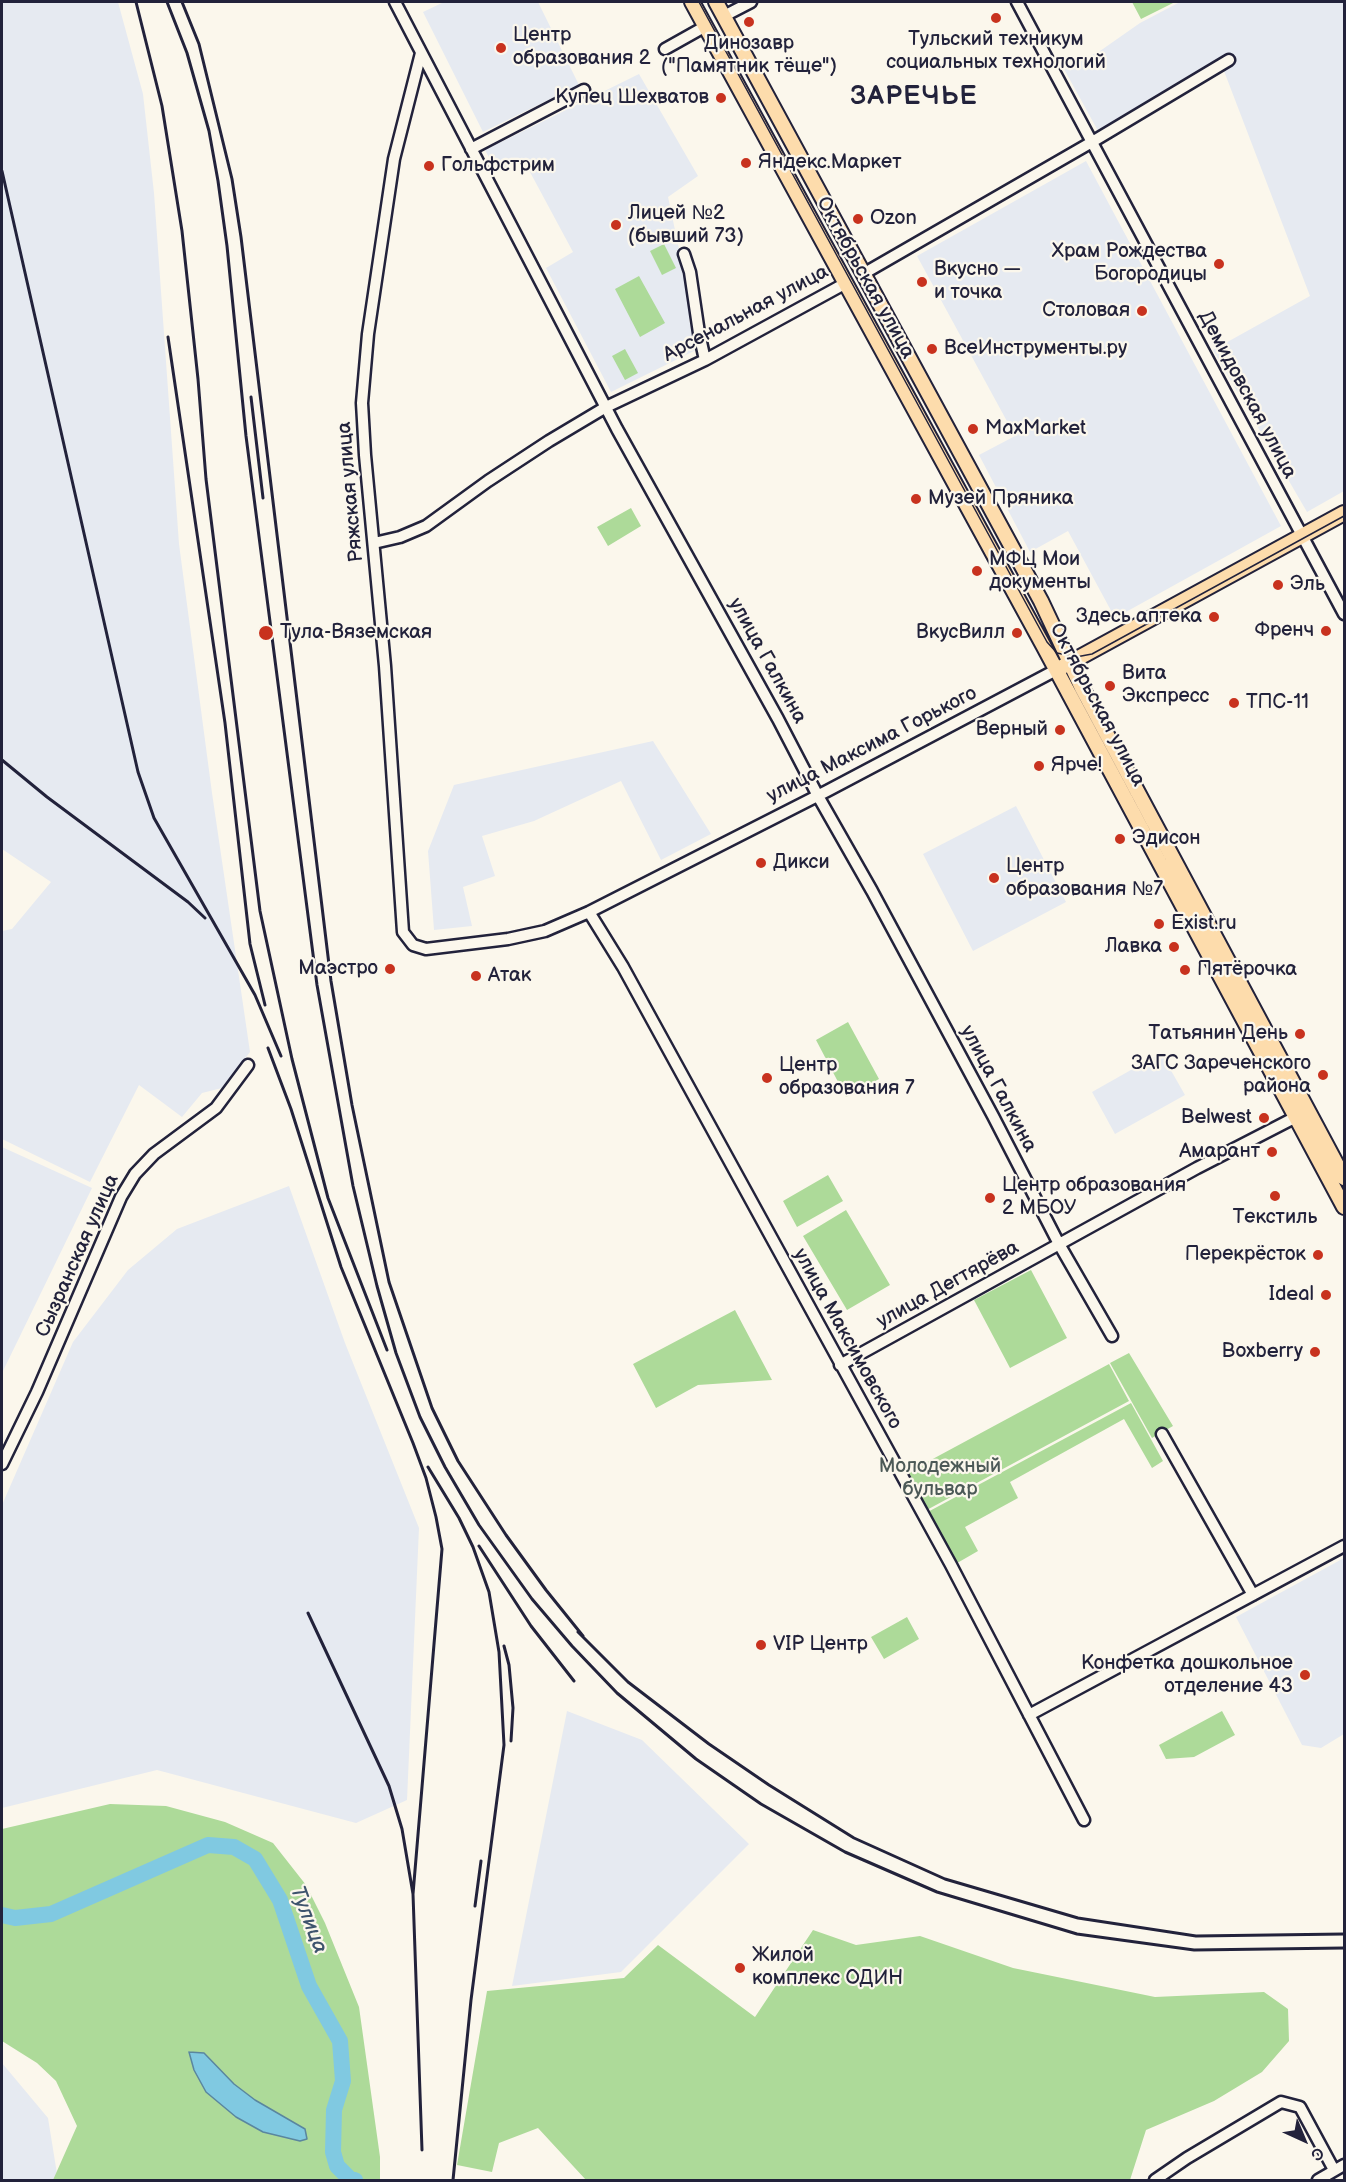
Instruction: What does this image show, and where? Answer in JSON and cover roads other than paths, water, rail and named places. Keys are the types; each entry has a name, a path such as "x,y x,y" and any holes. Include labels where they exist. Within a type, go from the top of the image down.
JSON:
{"main road":[{"name":"Октябрьская улица","path":"692,2 1056,670 1344,1207"},
{"name":"Октябрьская улица","path":"716,2 1041,601 1070,663 1344,1178"},
{"path":"706,26 724,16"},
{"name":"Арсенальная улица","path":"846,283 863,274"},
{"name":"улица Максима Горького","path":"1056,670 1344,513"}],"street":[{"name":"улица Галкина","path":"395,2 606,407 872,891 988,1106 1059,1244 1112,1336"},
{"path":"724,16 751,2"},
{"name":"Демидовская улица","path":"1017,2 1344,614"},
{"path":"665,49 706,26"},
{"name":"Ряжская улица","path":"403,932 385,666 365,454 363,379 394,159 421,53"},
{"name":"Арсенальная улица","path":"863,274 1229,60"},
{"path":"471,149 584,90"},
{"path":"684,254 690,272 705,360"},
{"name":"Арсенальная улица","path":"374,543 400,537 426,526 540,447 606,407 705,360 846,283"},
{"name":"улица Максима Горького","path":"403,932 413,945 426,949 532,934 589,912 818,796 1056,670"},
{"name":"улица Максимовского","path":"589,912 623,967 951,1565 1084,1820"},
{"name":"Сызранская улица","path":"2,1464 37,1392 121,1197 135,1174 154,1154 216,1108 248,1065"},
{"name":"улица Дегтярёва","path":"840,1365 1197,1168 1296,1117"},
{"path":"1162,1434 1253,1595"},
{"path":"1029,1715 1344,1546"},
{"path":"1155,2181 1187,2158 1281,2102 1300,2107 1334,2170"},
{"path":"1318,2181 1344,2165"}],"water":[{"path":"189,2052 204,2053 234,2084 255,2100 305,2129 307,2139 300,2141 263,2132 236,2117 206,2092 194,2070"}],"waterway":[{"name":"Тулица","path":"2,1915 15,1918 51,1914 208,1845 234,1847 255,1859 280,1900 309,1986 340,2041 343,2081 334,2110 333,2152 337,2166 350,2179 355,2180"}],"tram line":[{"path":"699,2 1047,642 1057,653 1076,657 1092,654 1344,516"}],"railway":[{"path":"136,2 162,106 182,231 206,479 260,911 292,1059 328,1198 387,1350"},
{"path":"167,2 187,53 209,131 218,181 227,246 246,436 317,985 353,1186 396,1353 420,1417 445,1467 479,1525 532,1599 572,1646 617,1693 696,1759 761,1804 845,1852 937,1892 1077,1934 1194,1950 1344,1948"},
{"path":"182,2 199,44 232,179 241,237 331,981 352,1105 389,1282 432,1408 458,1461 506,1535 583,1636"},
{"path":"2,171 138,772 154,818 255,995 281,1056"},
{"path":"168,337 225,723 250,944 265,1005"},
{"path":"251,397 263,498"},
{"path":"2,760 47,797 188,902 205,918"},
{"path":"268,1048 291,1109 341,1267 426,1478 442,1549 413,1894"},
{"path":"428,1467 459,1518 473,1547 489,1592 499,1652 504,1745 471,2000 453,2180"},
{"path":"479,1546 531,1626 574,1681"},
{"path":"308,1613 389,1786 402,1829 413,1894 422,2150"},
{"path":"578,1632 628,1682 709,1744 769,1785 854,1838 945,1879 1078,1918 1196,1936 1344,1934"},
{"path":"504,1646 509,1665 513,1708 511,1741"},
{"path":"475,1906 481,1861"}],"place":[{"name":"Тульский техникум социальных технологий","path":"996,18"},
{"name":"Динозавр (\"Памятник тёще\")","path":"749,22"},
{"name":"Центр образования 2","path":"501,48"},
{"name":"Купец Шехватов","path":"721,98"},
{"name":"Яндекс.Маркет","path":"746,163"},
{"name":"Гольфстрим","path":"429,166"},
{"name":"Ozon","path":"858,219"},
{"name":"Лицей №2 (бывший 73)","path":"616,225"},
{"name":"Храм Рождества Богородицы","path":"1219,264"},
{"name":"Вкусно — и точка","path":"922,282"},
{"name":"Столовая","path":"1142,311"},
{"name":"ВсеИнструменты.ру","path":"932,349"},
{"name":"MaxMarket","path":"973,429"},
{"name":"Музей Пряника","path":"916,499"},
{"name":"МФЦ Мои документы","path":"977,571"},
{"name":"Эль","path":"1278,585"},
{"name":"Здесь аптека","path":"1214,617"},
{"name":"Френч","path":"1326,631"},
{"name":"Тула-Вяземская","path":"266,633"},
{"name":"ВкусВилл","path":"1017,633"},
{"name":"Вита Экспресс","path":"1110,686"},
{"name":"ТПС-11","path":"1234,703"},
{"name":"Верный","path":"1060,730"},
{"name":"Ярче!","path":"1039,766"},
{"name":"Эдисон","path":"1120,839"},
{"name":"Дикси","path":"761,863"},
{"name":"Центр образования №7","path":"994,878"},
{"name":"Exist.ru","path":"1159,924"},
{"name":"Лавка","path":"1174,947"},
{"name":"Маэстро","path":"390,969"},
{"name":"Пятёрочка","path":"1185,970"},
{"name":"Атак","path":"476,976"},
{"name":"Татьянин День","path":"1300,1034"},
{"name":"ЗАГС Зареченского района","path":"1323,1075"},
{"name":"Центр образования 7","path":"767,1078"},
{"name":"Belwest","path":"1264,1118"},
{"name":"Амарант","path":"1272,1152"},
{"name":"Текстиль","path":"1275,1196"},
{"name":"Центр образования 2 МБОУ","path":"990,1198"},
{"name":"Перекрёсток","path":"1318,1255"},
{"name":"Ideal","path":"1326,1295"},
{"name":"Boxberry","path":"1315,1352"},
{"name":"VIP Центр","path":"761,1645"},
{"name":"Конфетка дошкольное отделение 43","path":"1305,1675"},
{"name":"Жилой комплекс ОДИН","path":"740,1968"}],"district":[{"name":"ЗАРЕЧЬЕ","path":"914,97"}],"park label":[{"name":"Молодежный бульвар","path":"940,1478"}]}
